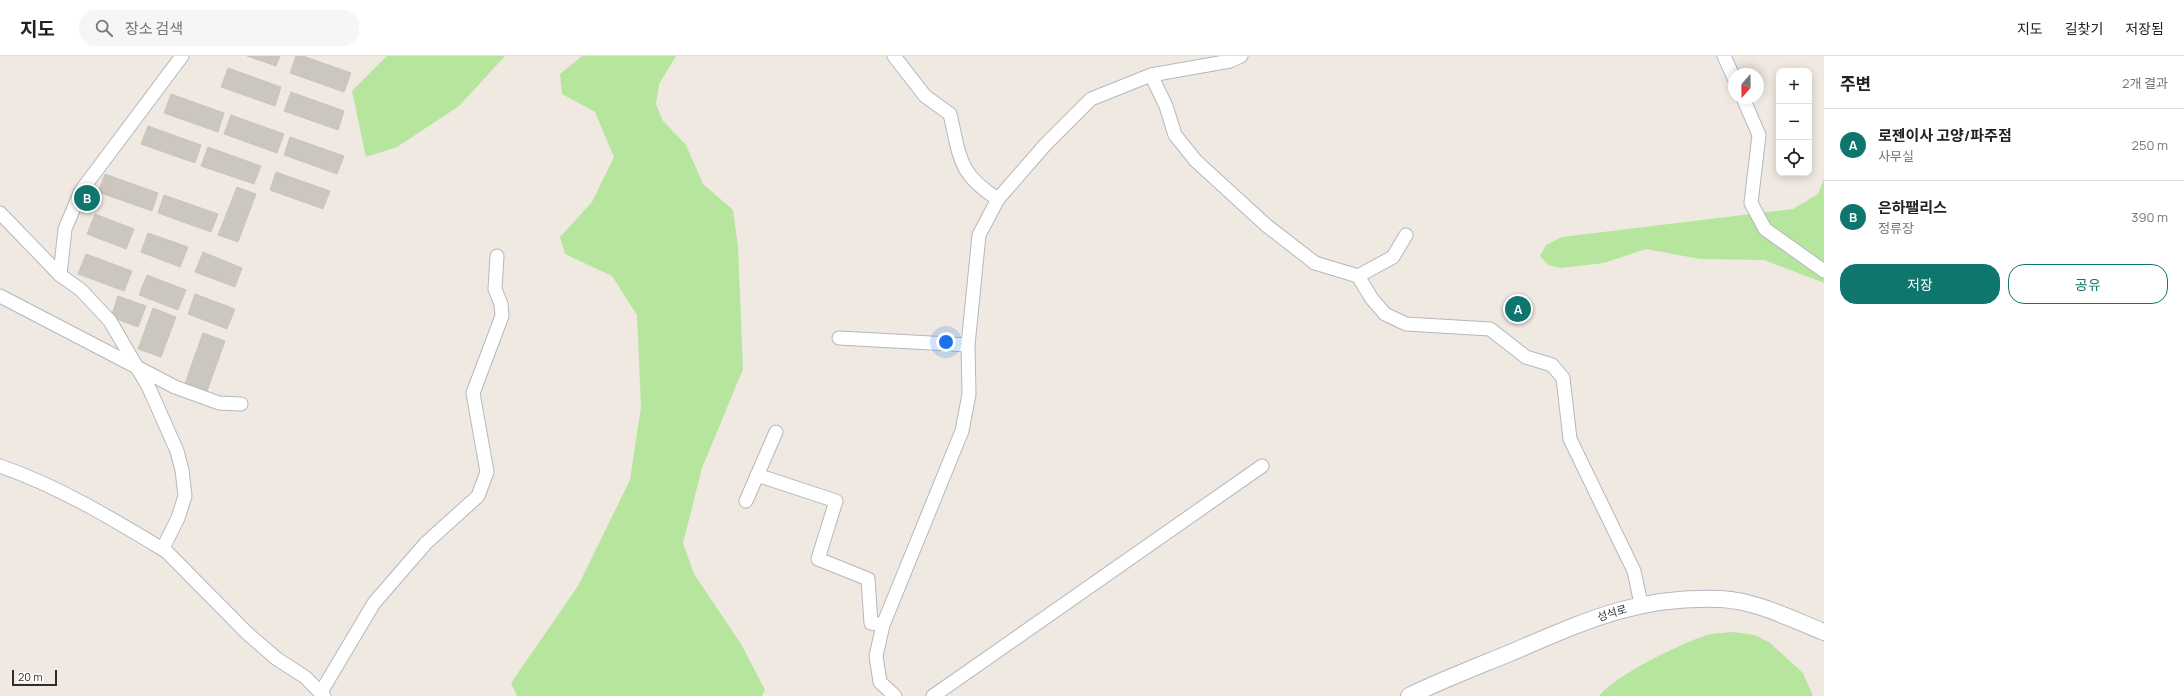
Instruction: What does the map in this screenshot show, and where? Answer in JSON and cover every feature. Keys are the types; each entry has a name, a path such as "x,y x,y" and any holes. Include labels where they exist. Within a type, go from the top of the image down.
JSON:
{"street":[{"path":"60,275 65,229 81,191 182,56"},
{"path":"895,696 880,682 876,656 883,625 962,431 969,394 968,345 979,235 998,199 1045,145 1091,99 1151,75 1230,62 1241,56"},
{"path":"1724,56 1729,68"},
{"path":"903,59 925,96 950,114 961,164 979,187 998,199"},
{"path":"1151,75 1166,106 1175,135 1196,162 1266,224 1315,263 1358,276 1372,299 1385,314 1406,324 1490,329 1526,356 1552,365 1564,378 1570,439 1634,571 1641,604"},
{"path":"1746,104 1759,135 1751,204 1765,229 1824,271"},
{"path":"0,213 60,275 81,290 110,321 149,388 177,451 182,470 185,496 178,518 162,548 164,550"},
{"path":"1358,276 1393,256 1406,235"},
{"path":"0,466 36,479 112,518 164,550 247,633 323,694 374,603 426,543 478,496 487,472 473,393 502,316 501,304 495,289 497,256"},
{"path":"0,296 175,387 219,403 241,404"},
{"path":"839,338 968,345"},
{"path":"746,501 776,432"},
{"path":"933,696 1262,466"},
{"path":"757,475 836,501 818,559 868,579 871,623 883,625"},
{"name":"성석로","path":"1409,696 1587,620 1641,604 1668,599 1722,599 1766,608 1824,632"}],"green space":[{"path":"387,56 505,56 459,106 397,147 366,157 352,91"},
{"path":"582,56 676,56 659,84 656,104 663,121 686,145 703,184 733,210 738,247 743,369 702,468 683,543 694,574 741,644 765,690 762,696 517,696 511,683 578,586 630,480 641,407 637,315 612,276 565,254 560,237 592,202 614,157 595,112 562,94 560,74"},
{"path":"1824,179 1824,283 1764,260 1700,259 1646,249 1604,263 1561,268 1548,265 1540,256 1546,245 1562,237 1793,209 1818,194"},
{"path":"1732,632 1755,635 1769,642 1803,673 1813,696 1599,696 1620,678 1666,652 1707,635"}],"building":[{"path":"247,56 280,56 276,66"},
{"path":"296,56 303,56 351,73 344,92 290,73"},
{"path":"228,68 281,87 275,106 221,87"},
{"path":"291,92 344,111 338,130 284,111"},
{"path":"171,94 224,113 218,132 164,113"},
{"path":"231,115 284,134 277,153 224,134"},
{"path":"148,126 201,145 195,163 141,144"},
{"path":"290,137 344,156 337,174 284,155"},
{"path":"208,147 261,166 254,184 201,166"},
{"path":"276,172 330,191 323,209 270,190"},
{"path":"105,174 158,193 152,211 98,192"},
{"path":"237,187 256,194 238,242 218,235"},
{"path":"164,195 218,214 211,232 158,213"},
{"path":"95,214 134,229 126,249 87,234"},
{"path":"148,233 188,247 180,267 141,252"},
{"path":"203,252 242,268 235,287 195,272"},
{"path":"86,254 132,271 124,291 78,274"},
{"path":"147,275 186,290 178,310 139,295"},
{"path":"195,294 235,309 227,329 188,314"},
{"path":"118,296 146,306 138,327 111,317"},
{"path":"153,308 176,317 161,357 138,349"},
{"path":"203,333 225,341 206,394 184,386"}],"place":[{"name":"은하팰리스","path":"87,198"},
{"name":"로젠이사 고양/파주점","path":"1518,309"}]}
